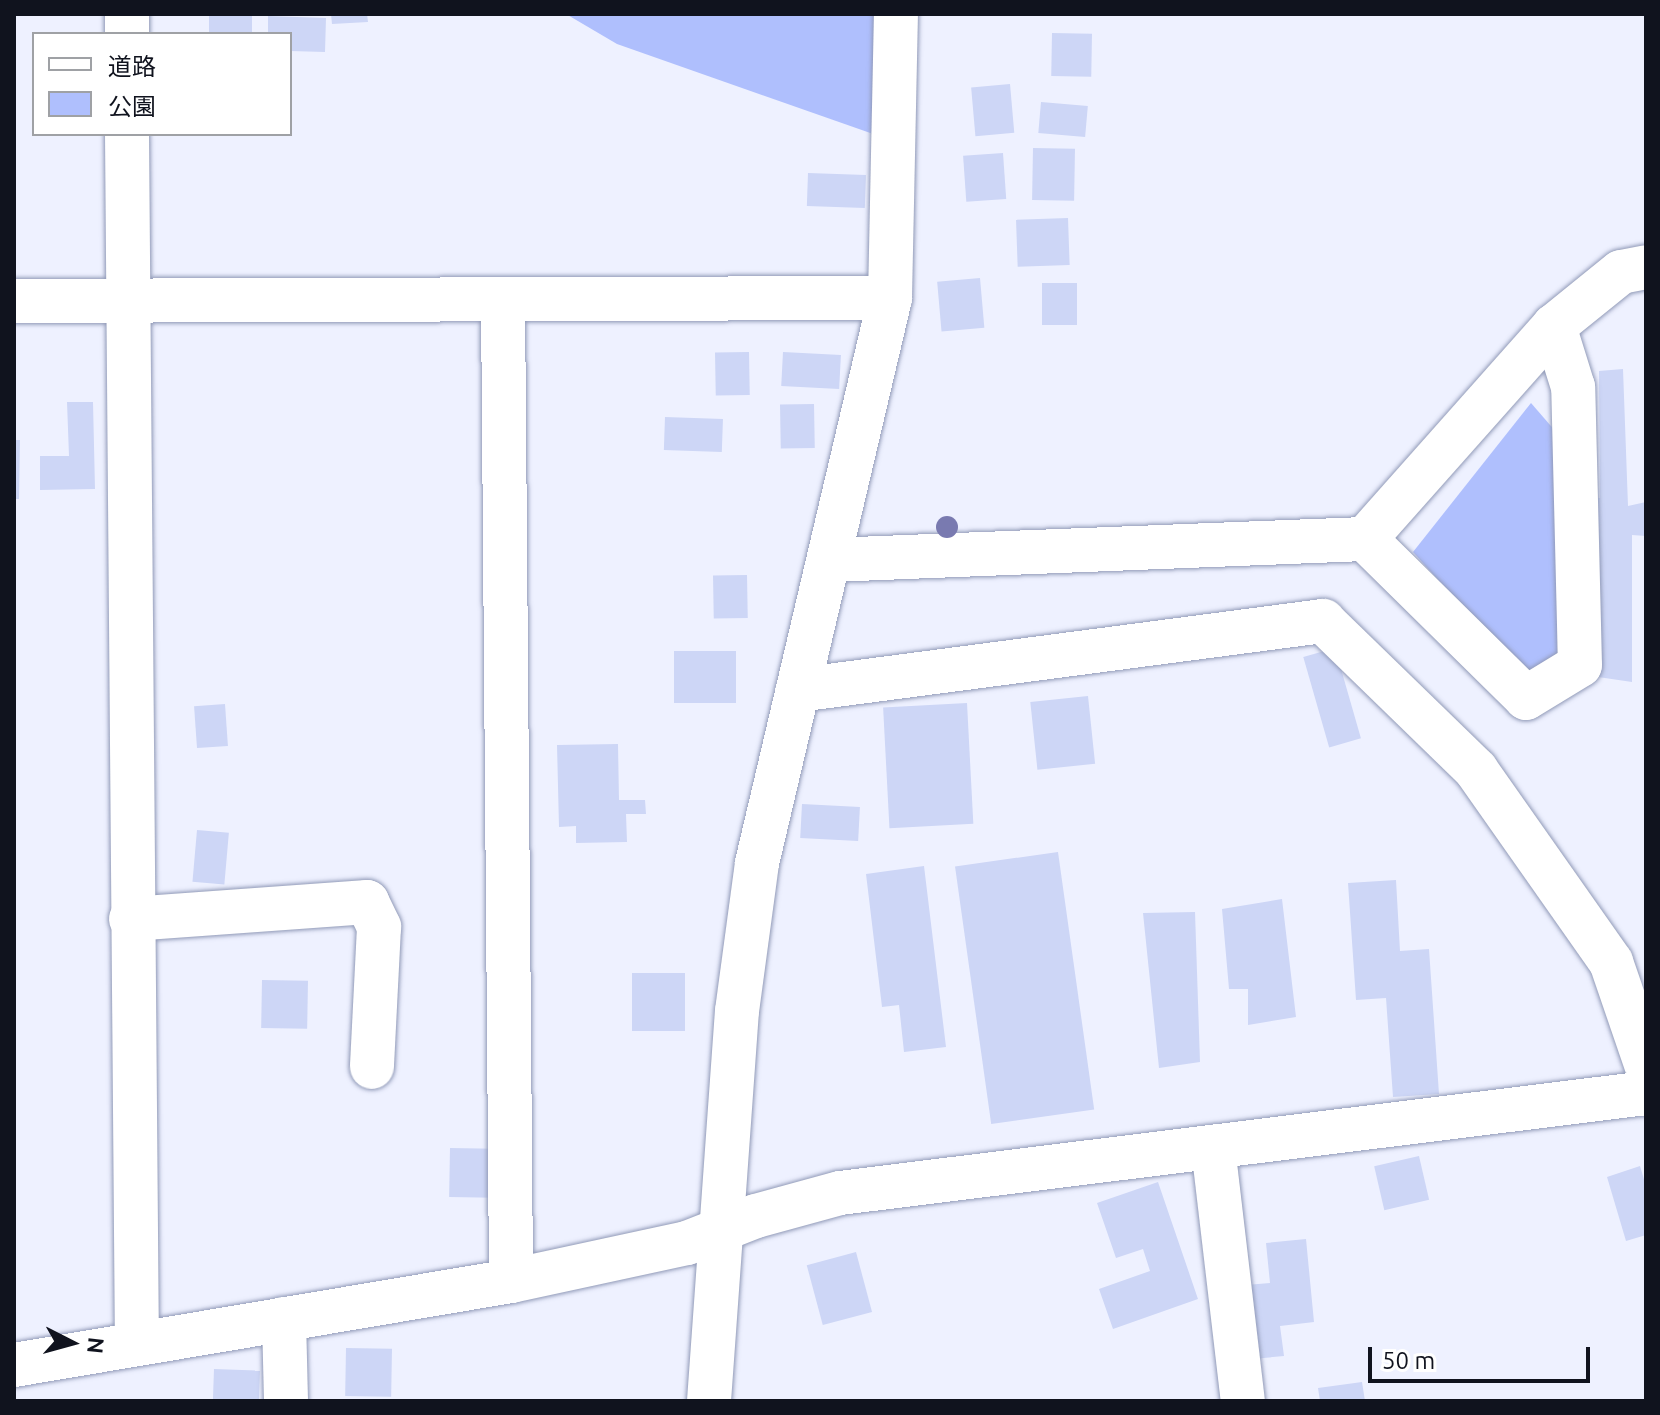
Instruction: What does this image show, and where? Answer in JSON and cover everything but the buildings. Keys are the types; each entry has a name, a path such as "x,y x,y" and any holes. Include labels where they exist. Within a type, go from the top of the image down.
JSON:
{"street":[{"path":"709,1401 737,1011 757,863 890,298 896,14"},
{"path":"127,136 131,919 137,1343"},
{"path":"830,560 1365,539 1554,326 1621,272 1646,267"},
{"path":"14,301 890,298"},
{"path":"503,300 511,1281"},
{"path":"1365,539 1526,698 1580,665 1573,387 1554,326"},
{"path":"14,1365 511,1281 720,1234 756,1216 840,1193 1644,1093 1611,962 1476,770 1323,621 798,690"},
{"path":"131,919 367,902 379,927 372,1067"},
{"path":"1213,1147 1243,1401"},
{"path":"284,1319 286,1401"}],"green space":[{"path":"566,14 896,14 896,142 617,44"},
{"path":"1531,403 1557,433 1557,664 1529,681 1413,552"}]}
